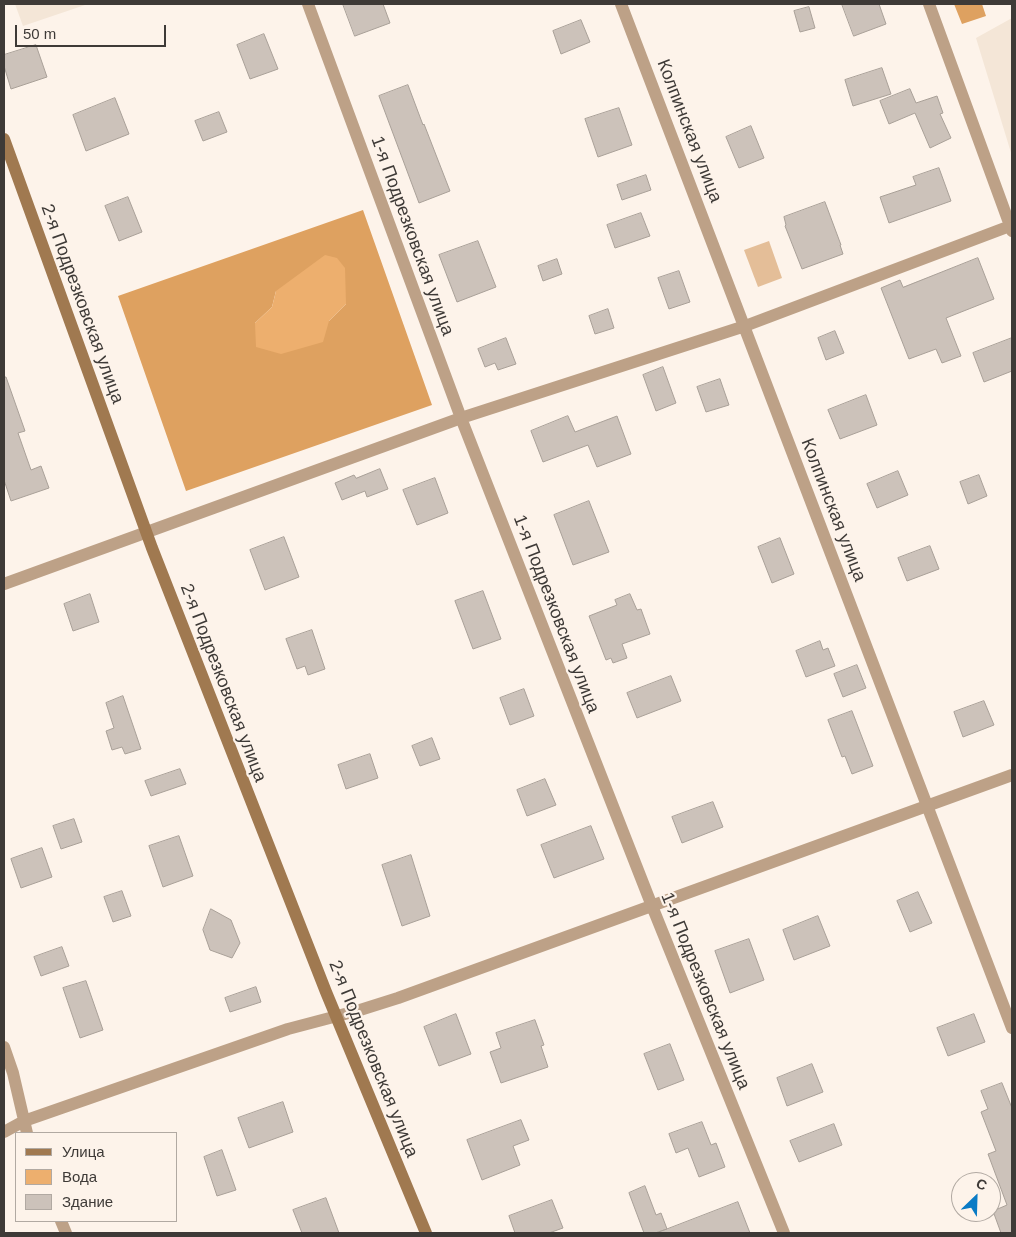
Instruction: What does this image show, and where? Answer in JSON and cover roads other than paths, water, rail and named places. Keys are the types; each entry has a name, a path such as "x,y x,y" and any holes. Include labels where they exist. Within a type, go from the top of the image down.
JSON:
{"street":[{"name":"1-я Подрезковская улица","path":"308,4 461,418 652,906 784,1233"},
{"name":"Колпинская улица","path":"621,4 1012,1028"},
{"path":"4,584 461,418 745,326 1011,229 929,4"},
{"name":"2-я Подрезковская улица","path":"4,139 146,532 336,1015 426,1233"},
{"path":"4,1132 26,1127 288,1028 360,1010 398,998 1012,775"},
{"path":"4,1047 13,1073 26,1127"}],"water":[{"path":"325,255 337,258 345,268 346,304 329,321 323,342 281,354 256,347 255,323 272,307 276,291"}]}
